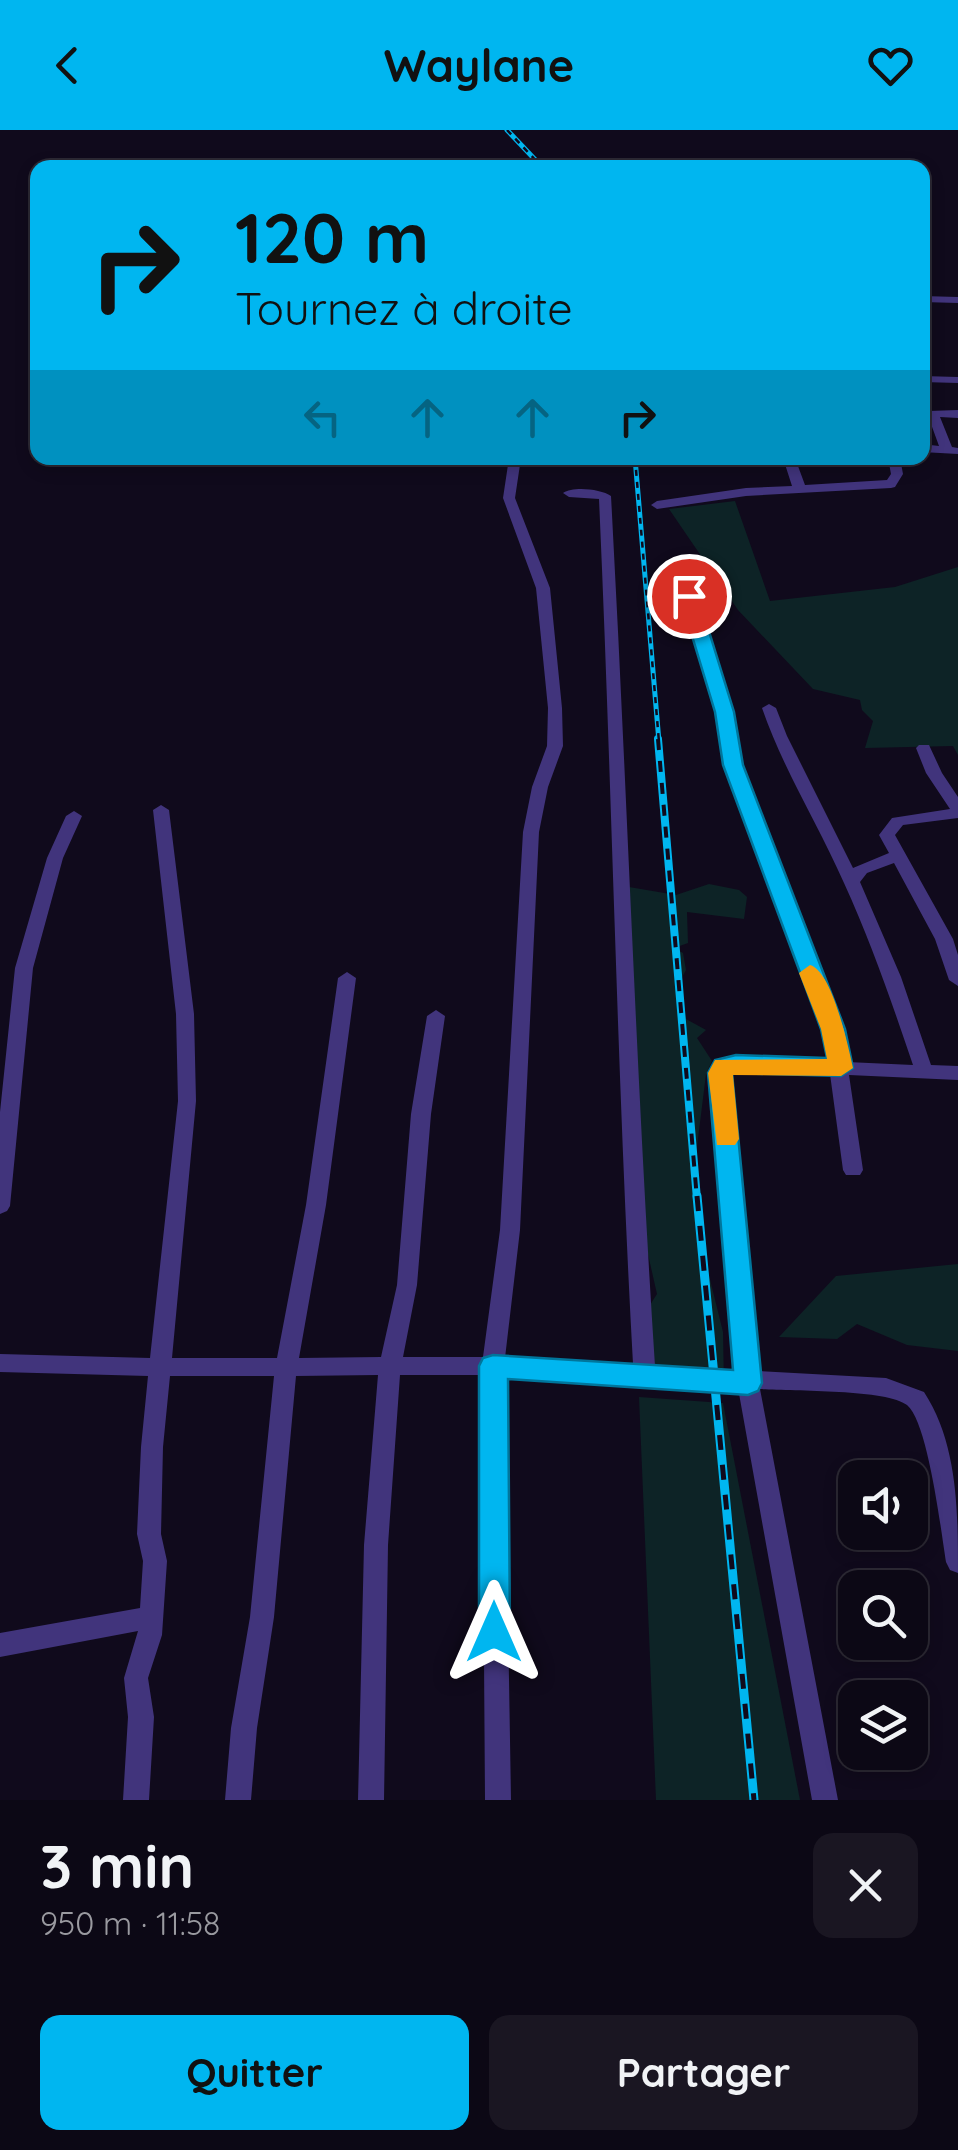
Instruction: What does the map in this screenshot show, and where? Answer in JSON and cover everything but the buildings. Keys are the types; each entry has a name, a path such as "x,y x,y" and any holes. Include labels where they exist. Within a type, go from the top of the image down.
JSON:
{"street":[{"path":"930,299 958,300"},
{"path":"930,379 958,380"},
{"path":"952,450 933,413 958,414"},
{"path":"498,1800 493,1366 510,1230 528,864 537,798 555,746 543,588 508,498 514,465"},
{"path":"791,465 799,487"},
{"path":"657,505 695,496 894,483 895,465"},
{"path":"569,493 605,496 622,814 630,1134 640,1242 645,1376"},
{"path":"689,596 725,712 733,765 833,1029 854,1170"},
{"path":"769,708 779,736 852,882 892,977 924,1071"},
{"path":"924,748 958,811 893,823 887,835 944,939 958,980"},
{"path":"136,1800 142,1716 136,1678 148,1642 151,1617 155,1561 148,1534 187,1101 185,1014 161,810"},
{"path":"0,1206 24,968 55,858 74,816"},
{"path":"852,882 860,870 896,856"},
{"path":"238,1800 244,1728 262,1617 286,1367 316,1205 347,978"},
{"path":"371,1800 376,1545 390,1367 407,1284 421,1114 436,1016"},
{"path":"825,1800 748,1383 720,1073 724,1066 736,1064 958,1073"},
{"path":"0,1363 162,1368 493,1366 886,1388 918,1400 937,1451 954,1522 958,1562"},
{"path":"0,1645 151,1617"}],"green space":[{"path":"735,501 770,601 895,587 958,567 958,755 953,746 865,748 873,721 862,710 860,700 813,689 738,610 669,509"},
{"path":"709,884 739,890 747,897 744,919 687,912 688,943 674,948 683,953 686,970 679,983 686,1019 706,1030 697,1038 712,1061 706,1074 694,1171 702,1208 698,1231 723,1332 724,1386 647,1376 650,1305 657,1294 645,1241 629,887 676,895"},
{"path":"958,1264 958,1351 907,1345 857,1324 837,1339 779,1337 836,1276"},
{"path":"639,1397 723,1403 800,1800 656,1800"}],"railway":[{"path":"507,130 535,160"},
{"path":"636,465 659,742"},
{"path":"658,739 697,1199"},
{"path":"697,1196 754,1800"}],"slow traffic":[{"path":"726,1139 720,1073 724,1066 841,1068 833,1029 810,973"}],"route":[{"path":"494,1632 493,1366 748,1383 720,1073 724,1066 736,1064 841,1068 833,1029 773,869 755,832 749,803 733,765 725,712 689,596"}]}
